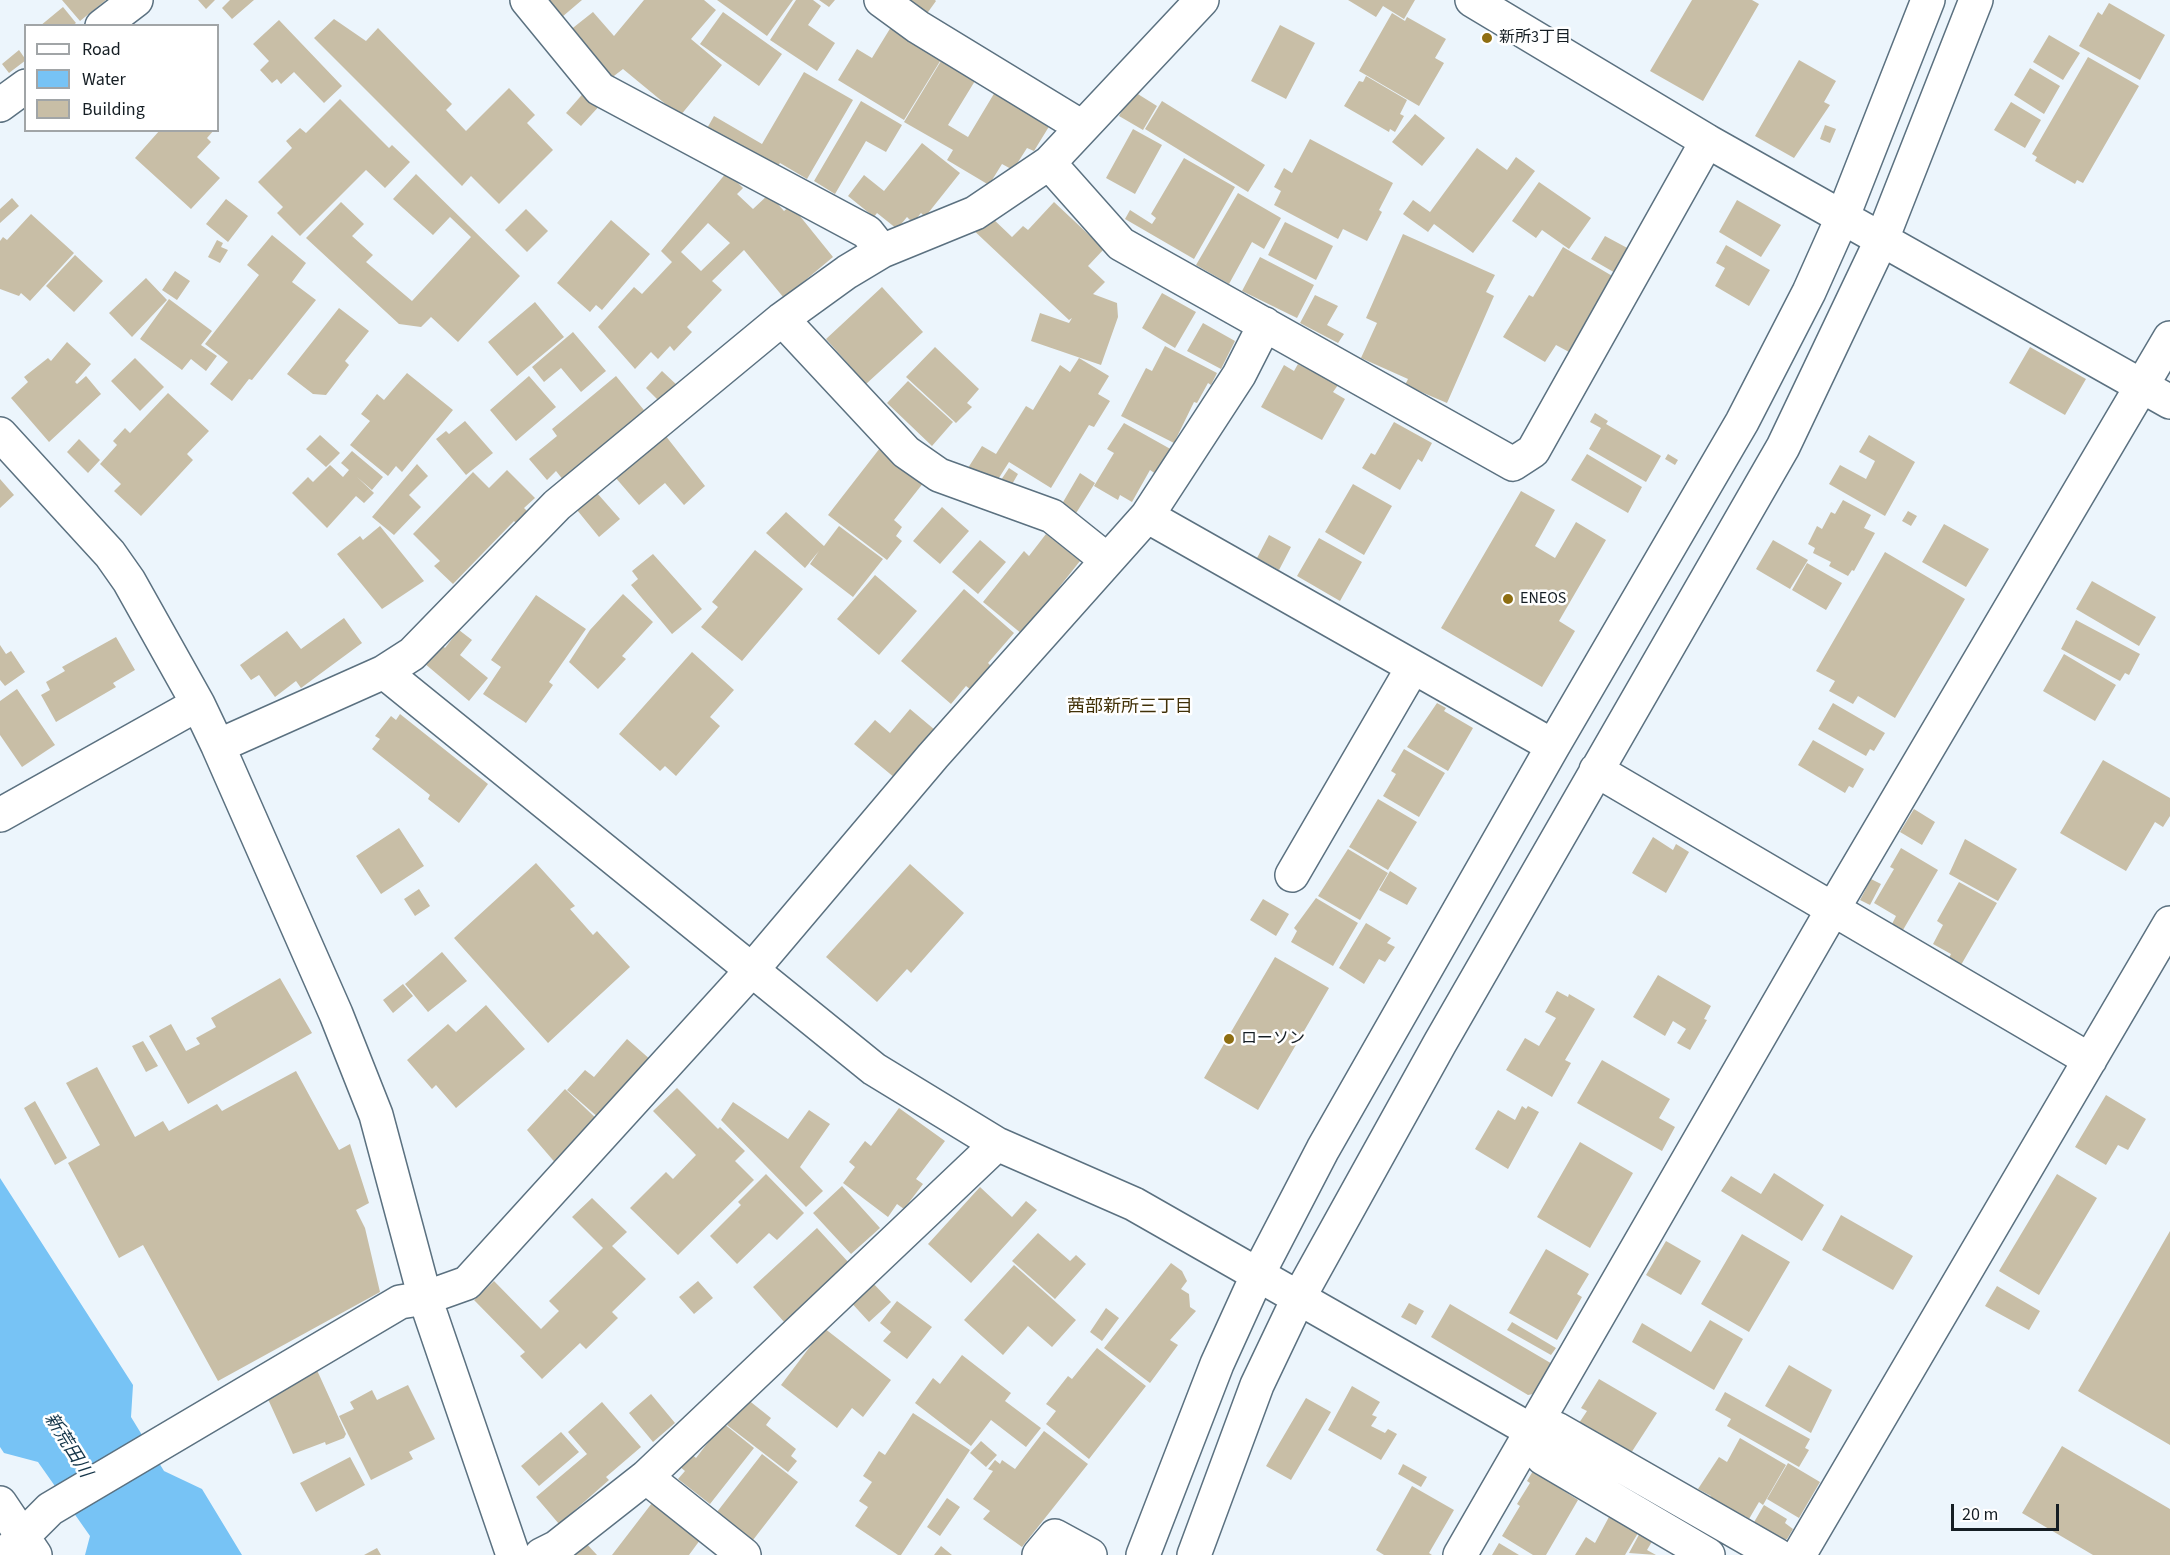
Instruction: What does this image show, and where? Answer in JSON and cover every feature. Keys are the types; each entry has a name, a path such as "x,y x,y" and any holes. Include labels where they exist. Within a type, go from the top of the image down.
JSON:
{"street":[{"path":"105,24 136,0"},
{"path":"527,0 600,89 867,232 882,251"},
{"path":"881,0 918,27 1082,128"},
{"path":"218,746 384,672 412,654 557,505 782,319 847,272 882,251 975,213 1048,163 1202,0"},
{"path":"1472,0 1707,141 2156,394"},
{"path":"1143,1555 1217,1364 1257,1276 1323,1149 1553,746 1742,422 1809,292 1843,216 1928,0"},
{"path":"1194,1555 1257,1385 1298,1299 1440,1043 1783,447 1882,238 1976,0"},
{"path":"0,105 24,87"},
{"path":"1048,163 1121,244 1513,464 1533,451 1707,141"},
{"path":"782,319 906,452 939,475 1052,516 1107,560"},
{"path":"0,1503 20,1548 50,1509 174,1435 400,1302 424,1298 467,1283 751,971 941,747 1147,516 1239,375 1265,324"},
{"path":"1460,1555 1833,909 2156,394 2170,338"},
{"path":"0,434 110,554 129,581 198,704 218,746 336,1014 376,1115 424,1298 513,1555"},
{"path":"1147,516 1553,746"},
{"path":"1292,875 1413,667"},
{"path":"384,672 874,1070 997,1144 1134,1204 1532,1431 1557,1429 1777,1555"},
{"path":"0,815 198,704"},
{"path":"1596,771 2090,1060"},
{"path":"1799,1555 2170,923"},
{"path":"541,1555 557,1546 646,1477 997,1144"},
{"path":"1532,1431 1543,1458 1708,1555"},
{"path":"646,1477 744,1555"},
{"path":"1039,1555 1055,1536 1090,1555"}],"water":[{"name":"新荒田川","path":"0,1178 133,1385 131,1417 164,1471 202,1489 242,1555 85,1555 90,1536 38,1462 4,1453 0,1447"}],"building":[{"path":"62,0 106,0 80,21"},
{"path":"198,0 215,0 206,9"},
{"path":"230,0 254,0 232,19 222,8"},
{"path":"547,0 582,0 562,17"},
{"path":"644,0 704,0 716,10 691,39 722,65 680,116 623,69 610,79 569,31 593,12 614,36"},
{"path":"717,0 793,0 767,36"},
{"path":"796,0 813,0 821,6 808,25 835,43 817,71 770,40"},
{"path":"819,0 835,0 829,7"},
{"path":"899,0 935,0 936,1 923,19"},
{"path":"1348,0 1415,0 1404,19 1383,6 1376,17"},
{"path":"1692,0 1752,0 1759,4 1703,101 1650,71"},
{"path":"2109,3 2165,35 2140,80 2079,46 2098,12 2102,15"},
{"path":"63,7 76,23 75,24 42,24"},
{"path":"723,12 782,54 759,86 700,44"},
{"path":"1392,13 1405,21 1407,17 1446,39 1435,58 1444,63 1419,106 1359,71"},
{"path":"334,19 366,41 378,28 452,104 446,110 466,131 509,88 535,115 527,123 553,150 499,204 471,176 462,186 314,38"},
{"path":"279,20 342,86 324,103 294,72 281,84 277,79 272,83 260,70 269,61 253,44"},
{"path":"1280,25 1315,43 1286,99 1251,81"},
{"path":"891,27 942,58 904,120 838,80 857,49 872,58"},
{"path":"2049,35 2080,53 2063,80 2033,62"},
{"path":"19,50 24,57 24,62 9,73 2,64"},
{"path":"944,56 978,76 948,125 968,137 998,87 1053,120 1034,151 1027,148 1013,170 1002,164 989,185 947,160 953,150 904,122"},
{"path":"2088,57 2139,86 2083,183 2077,180 2075,184 2035,161 2037,157 2032,154"},
{"path":"1799,60 1836,81 1824,102 1830,105 1794,158 1755,136"},
{"path":"2030,68 2060,86 2044,114 2014,95"},
{"path":"804,72 853,100 807,179 780,163 777,167 705,132 714,116 762,144"},
{"path":"1366,76 1407,100 1400,114 1404,116 1395,132 1390,129 1389,132 1344,106 1359,81 1363,82"},
{"path":"587,89 602,103 581,126 566,113"},
{"path":"1133,91 1157,106 1143,130 1119,116"},
{"path":"340,99 389,148 392,145 410,162 385,188 366,170 300,236 277,213 283,207 258,182 292,148 286,141 300,128 306,133"},
{"path":"861,101 902,125 886,152 866,141 835,194 814,181"},
{"path":"1162,101 1265,165 1248,192 1145,129"},
{"path":"2011,102 2041,120 2025,148 1994,130"},
{"path":"1415,114 1445,138 1422,166 1392,142"},
{"path":"1825,125 1836,129 1830,143 1820,139"},
{"path":"1133,129 1162,145 1135,194 1106,178"},
{"path":"158,132 212,132 207,138 211,142 197,157 220,178 191,209 135,158"},
{"path":"1310,139 1393,183 1379,210 1382,212 1367,241 1343,229 1338,239 1274,205 1281,191 1274,187 1284,168 1292,173"},
{"path":"922,143 960,173 925,217 921,213 913,223 907,217 897,229 877,213 874,217 848,196 864,175 884,191"},
{"path":"1477,148 1507,170 1516,157 1535,171 1473,253 1434,224 1428,232 1403,214 1413,200 1430,212"},
{"path":"1184,158 1235,187 1194,259 1125,219 1130,210 1152,224 1156,218 1151,214"},
{"path":"727,172 743,188 737,194 753,209 769,194 784,211 791,205 833,257 784,298 744,250 712,281 722,290 687,327 692,332 674,351 670,346 658,359 651,352 635,369 598,327 634,287 642,294 672,262 661,251","holes":["708,223 730,243 701,271 681,252"]},
{"path":"416,174 520,276 458,342 431,317 421,327 399,324 306,238 341,202 364,224 352,236 373,255 366,262 412,301 471,237 450,217 433,235 393,199"},
{"path":"1539,182 1591,218 1569,249 1542,230 1536,238 1512,221"},
{"path":"1238,193 1281,218 1264,249 1252,242 1229,284 1196,265"},
{"path":"12,198 19,206 0,223 0,209"},
{"path":"226,199 248,216 228,242 206,224"},
{"path":"1737,200 1781,225 1761,257 1719,232"},
{"path":"1054,202 1104,249 1088,266 1105,282 1093,294 1117,303 1118,317 1101,365 1031,341 1040,313 1069,323 1072,318 1069,320 969,226 990,216 1012,237 1023,226 1028,230"},
{"path":"526,209 548,231 527,252 505,230"},
{"path":"31,214 74,253 30,301 21,293 19,296 0,289 0,241 3,237 7,240"},
{"path":"611,220 650,254 602,310 596,305 590,312 557,283"},
{"path":"1285,222 1333,246 1316,280 1268,255"},
{"path":"1403,234 1495,275 1486,292 1494,296 1447,403 1405,385 1408,379 1361,358 1377,323 1366,318"},
{"path":"272,235 306,263 292,282 316,300 252,380 249,379 232,401 210,384 228,362 205,344 259,275 247,265"},
{"path":"1605,236 1631,250 1617,274 1591,259"},
{"path":"217,240 223,243 221,247 228,250 220,263 208,257"},
{"path":"1726,245 1770,270 1749,306 1715,286 1725,268 1716,263"},
{"path":"1563,247 1614,277 1569,352 1556,345 1545,362 1503,337 1529,295 1533,297"},
{"path":"75,255 103,281 74,312 46,286"},
{"path":"1260,257 1314,285 1297,318 1242,291"},
{"path":"175,271 190,281 177,300 162,290"},
{"path":"146,278 167,300 132,337 109,313"},
{"path":"882,287 923,332 866,384 826,339"},
{"path":"1162,293 1196,312 1175,348 1142,328"},
{"path":"1315,295 1338,306 1327,325 1344,334 1338,343 1300,323"},
{"path":"169,299 212,331 201,345 217,356 206,371 191,359 182,370 140,339"},
{"path":"535,302 564,337 517,376 488,342"},
{"path":"339,308 369,331 345,361 349,365 326,395 313,394 287,374"},
{"path":"1203,323 1235,341 1221,369 1187,351"},
{"path":"573,332 606,371 581,392 561,368 544,382 532,367"},
{"path":"67,342 91,364 75,382 77,384 86,376 101,394 49,442 11,398 28,382 24,377 48,358 51,361"},
{"path":"1165,346 1217,373 1211,385 1208,383 1197,403 1194,402 1174,443 1121,416 1146,368 1152,371"},
{"path":"935,347 979,389 967,403 972,407 956,423 906,377"},
{"path":"2030,347 2086,379 2065,415 2009,383"},
{"path":"135,358 164,387 140,411 111,381"},
{"path":"1079,358 1109,376 1098,394 1110,401 1094,427 1089,425 1051,488 1009,462 997,481 968,468 982,446 996,454 1026,406 1033,410 1060,365 1070,372"},
{"path":"1298,364 1338,385 1333,392 1345,399 1322,440 1261,407 1284,365 1294,371"},
{"path":"662,371 678,386 661,403 646,388"},
{"path":"407,373 453,410 402,472 396,466 388,476 350,445 370,421 361,414 377,394 384,400"},
{"path":"529,376 556,407 516,441 490,410"},
{"path":"616,376 648,415 564,481 556,471 547,480 529,459 557,436 552,429"},
{"path":"908,381 953,422 932,446 887,403"},
{"path":"168,393 209,431 187,454 193,460 141,516 114,491 121,484 100,464 117,445 113,441 125,428 130,433"},
{"path":"1595,413 1608,421 1606,424 1661,456 1646,482 1589,449 1601,428 1590,422"},
{"path":"465,421 493,453 466,475 436,439 446,431 449,434"},
{"path":"1394,422 1432,443 1422,462 1418,459 1400,490 1362,468 1371,453 1375,455"},
{"path":"1124,423 1174,451 1159,476 1150,470 1132,502 1120,495 1118,500 1094,486 1114,453 1107,449"},
{"path":"320,435 340,453 326,467 306,449"},
{"path":"665,435 705,486 684,505 665,483 639,505 615,477"},
{"path":"1869,435 1915,462 1885,516 1829,484 1840,465 1866,479 1875,461 1859,452"},
{"path":"79,439 100,460 88,473 67,452"},
{"path":"880,448 924,482 894,520 902,527 896,536 902,541 887,560 828,515"},
{"path":"352,451 383,477 372,490 357,477 374,493 364,503 356,496 327,528 292,493 308,477 313,482 330,465 343,477 349,470 341,463"},
{"path":"1587,454 1642,487 1628,513 1571,480"},
{"path":"1668,454 1678,460 1675,465 1665,459"},
{"path":"417,464 428,476 409,495 421,507 394,535 372,517"},
{"path":"1009,468 1018,474 1011,486 1001,480"},
{"path":"507,470 535,498 524,508 528,512 517,524 514,521 453,584 434,566 440,561 413,534 473,472 489,488"},
{"path":"1080,473 1095,483 1073,518 1059,509"},
{"path":"0,479 14,495 0,508"},
{"path":"1353,484 1392,506 1364,555 1325,532"},
{"path":"1521,491 1555,510 1535,546 1555,558 1576,522 1606,540 1559,621 1575,631 1542,687 1441,628"},
{"path":"597,493 620,519 599,537 577,510"},
{"path":"1843,500 1871,515 1864,528 1875,533 1854,571 1852,570 1848,576 1829,566 1831,562 1813,553 1815,548 1808,544 1817,526 1822,529 1831,512 1835,514"},
{"path":"942,507 969,531 940,564 913,541"},
{"path":"1908,511 1917,516 1911,526 1902,521"},
{"path":"786,512 824,546 839,526 883,559 853,597 810,564 819,551 805,568 766,533"},
{"path":"1944,524 1989,549 1966,587 1922,562"},
{"path":"380,526 424,581 382,609 337,554 360,536 363,540"},
{"path":"1046,534 1080,561 1022,634 983,602 1024,551 1029,556"},
{"path":"1269,535 1291,547 1279,570 1257,558"},
{"path":"1319,538 1362,562 1340,601 1297,576"},
{"path":"980,540 1006,562 978,594 952,572"},
{"path":"1773,540 1808,560 1790,589 1756,569"},
{"path":"755,550 803,589 742,661 701,627 718,607 712,602"},
{"path":"1885,552 1965,599 1895,718 1858,696 1853,704 1829,691 1835,681 1816,671"},
{"path":"653,554 702,609 672,634 631,585 638,579 632,571"},
{"path":"1807,563 1842,583 1826,610 1792,590"},
{"path":"875,575 917,611 879,655 837,619"},
{"path":"2092,581 2156,617 2139,646 2076,609"},
{"path":"964,589 1014,633 988,663 992,667 971,690 966,686 951,704 901,661"},
{"path":"623,594 653,622 622,656 626,659 598,689 569,662 590,630"},
{"path":"536,595 586,629 549,682 553,685 526,723 483,694 501,667 491,660"},
{"path":"344,618 362,643 301,688 296,681 275,697 259,675 251,680 240,665 287,631 301,649"},
{"path":"2076,620 2140,654 2129,675 2125,673 2120,681 2061,649"},
{"path":"459,630 472,640 460,655 488,678 469,701 424,663 440,643 445,648"},
{"path":"116,637 135,670 113,683 116,687 56,722 41,695 50,690 46,682 65,671 62,667"},
{"path":"0,645 6,654 11,651 25,672 5,686 0,680"},
{"path":"692,652 734,690 710,717 720,726 676,776 665,766 660,771 619,734"},
{"path":"2064,654 2116,685 2095,721 2043,691"},
{"path":"17,689 55,745 22,767 0,735 0,701"},
{"path":"1437,703 1446,708 1444,711 1473,728 1448,771 1407,747"},
{"path":"1833,703 1885,733 1874,751 1870,749 1866,756 1818,729"},
{"path":"910,709 935,730 895,778 854,744 875,720 890,733"},
{"path":"400,714 488,784 459,823 428,799 430,795 372,749 380,739 375,736 391,716 396,720"},
{"path":"1813,740 1864,769 1853,788 1849,786 1845,793 1798,765"},
{"path":"1404,749 1445,773 1419,817 1383,796 1396,774 1391,771"},
{"path":"2103,760 2170,798 2170,816 2163,827 2155,822 2126,871 2060,833"},
{"path":"1378,799 1417,822 1388,870 1349,847"},
{"path":"1914,809 1935,822 1922,845 1900,832"},
{"path":"399,828 424,866 381,894 356,856"},
{"path":"1653,837 1673,850 1676,844 1689,852 1666,893 1632,873"},
{"path":"1965,839 2017,869 1998,901 1949,874"},
{"path":"1901,848 1938,870 1903,930 1892,924 1896,916 1874,903 1894,869 1890,867"},
{"path":"1348,849 1388,873 1360,920 1318,896"},
{"path":"536,863 575,906 570,909 593,935 597,931 630,967 548,1043 454,938"},
{"path":"910,864 964,913 911,973 907,969 877,1002 826,957"},
{"path":"1390,871 1417,888 1407,905 1379,890"},
{"path":"1871,879 1881,884 1870,905 1860,900"},
{"path":"1959,882 1997,903 1961,965 1949,958 1951,954 1933,944 1943,925 1937,921"},
{"path":"419,889 430,906 415,916 404,899"},
{"path":"1316,898 1358,923 1333,966 1291,942 1297,931 1294,928"},
{"path":"1263,899 1289,914 1276,936 1250,920"},
{"path":"1366,923 1391,938 1387,943 1395,947 1385,962 1379,959 1364,984 1339,968"},
{"path":"442,952 467,981 428,1012 405,984"},
{"path":"1275,957 1329,988 1258,1110 1204,1078"},
{"path":"1658,975 1711,1006 1704,1019 1707,1020 1690,1050 1677,1043 1686,1029 1673,1021 1665,1036 1633,1017"},
{"path":"280,978 312,1033 188,1104 149,1036 171,1024 186,1051 200,1044 196,1038 216,1027 211,1018"},
{"path":"403,984 413,996 393,1013 383,1000"},
{"path":"1557,991 1568,997 1569,994 1595,1009 1565,1060 1571,1063 1552,1097 1506,1070 1525,1038 1539,1046 1556,1018 1545,1012"},
{"path":"486,1005 525,1049 456,1108 436,1085 432,1089 407,1060 448,1024 456,1032"},
{"path":"627,1039 652,1061 600,1119 567,1090 585,1070 594,1077"},
{"path":"143,1041 158,1066 146,1072 132,1046"},
{"path":"1602,1060 1670,1099 1659,1118 1675,1127 1662,1151 1577,1103"},
{"path":"97,1067 135,1137 163,1121 169,1131 217,1104 222,1111 296,1071 339,1150 350,1144 369,1203 356,1210 365,1228 380,1292 218,1381 143,1245 119,1258 68,1163 100,1145 66,1083"},
{"path":"677,1088 718,1129 720,1127 745,1151 735,1161 754,1180 678,1255 630,1208 666,1172 673,1179 696,1155 653,1111"},
{"path":"565,1089 599,1121 558,1166 527,1130"},
{"path":"2106,1095 2146,1119 2128,1150 2118,1145 2106,1165 2075,1147"},
{"path":"35,1101 67,1158 55,1165 24,1108"},
{"path":"733,1102 788,1139 809,1110 830,1124 800,1167 823,1191 806,1207 721,1120"},
{"path":"1522,1106 1526,1109 1528,1106 1539,1112 1508,1169 1475,1149 1498,1110 1515,1120"},
{"path":"899,1108 945,1141 916,1179 923,1184 904,1209 897,1204 888,1217 843,1183 855,1167 849,1162 865,1141 871,1146"},
{"path":"1580,1142 1633,1173 1590,1248 1537,1217"},
{"path":"1774,1173 1824,1205 1802,1241 1721,1191 1731,1176 1761,1194"},
{"path":"766,1174 804,1213 777,1240 769,1233 737,1264 710,1236 741,1205 738,1202"},
{"path":"2057,1174 2097,1198 2039,1295 1999,1271"},
{"path":"842,1186 880,1228 851,1254 813,1213"},
{"path":"980,1187 1012,1217 1026,1201 1037,1210 971,1283 928,1244"},
{"path":"592,1198 627,1232 612,1246 646,1279 612,1312 618,1318 586,1349 580,1343 542,1379 520,1356 525,1352 474,1300 494,1281 541,1329 559,1311 549,1301 603,1248 572,1217"},
{"path":"1841,1215 1913,1256 1893,1290 1822,1250"},
{"path":"817,1228 850,1264 785,1323 753,1287"},
{"path":"2170,1231 2170,1445 2078,1391"},
{"path":"1038,1233 1070,1261 1076,1255 1086,1264 1055,1299 1012,1261"},
{"path":"1742,1234 1790,1262 1749,1332 1701,1304"},
{"path":"1666,1241 1701,1261 1681,1295 1646,1275"},
{"path":"1546,1249 1589,1274 1577,1294 1582,1297 1557,1340 1509,1313"},
{"path":"1171,1263 1182,1271 1187,1281 1181,1289 1189,1294 1190,1307 1196,1311 1170,1340 1178,1345 1150,1383 1104,1348"},
{"path":"1014,1265 1076,1320 1052,1347 1028,1326 1003,1355 964,1320"},
{"path":"870,1280 891,1302 869,1322 848,1299"},
{"path":"698,1281 713,1298 694,1314 679,1297"},
{"path":"1997,1286 2040,1311 2029,1330 1985,1306"},
{"path":"897,1301 932,1327 907,1359 883,1341 891,1332 880,1323"},
{"path":"1409,1303 1424,1311 1416,1325 1401,1317"},
{"path":"1450,1304 1554,1365 1538,1393 1528,1395 1431,1337"},
{"path":"1106,1308 1119,1318 1102,1341 1090,1332"},
{"path":"1710,1320 1743,1339 1714,1390 1632,1342 1642,1323 1691,1352"},
{"path":"1512,1322 1556,1348 1551,1355 1507,1330"},
{"path":"824,1328 891,1380 863,1417 852,1408 837,1428 781,1385"},
{"path":"1097,1348 1146,1386 1089,1459 1046,1424 1056,1411 1046,1404 1068,1376 1072,1379"},
{"path":"962,1355 1011,1393 1005,1401 1041,1428 1026,1447 991,1420 971,1446 915,1403 933,1378 940,1384"},
{"path":"1789,1365 1832,1390 1811,1433 1765,1406"},
{"path":"316,1368 346,1434 344,1438 326,1445 325,1442 293,1454 267,1397 283,1391 279,1383"},
{"path":"1599,1379 1657,1413 1631,1453 1579,1423 1587,1411 1581,1408"},
{"path":"408,1385 435,1439 409,1452 413,1459 371,1480 339,1416 354,1409 350,1402 372,1390 377,1400"},
{"path":"1352,1386 1380,1402 1372,1415 1377,1417 1371,1426 1385,1433 1388,1429 1397,1434 1381,1460 1328,1430"},
{"path":"1725,1392 1810,1439 1805,1448 1809,1450 1799,1467 1727,1426 1731,1419 1715,1410"},
{"path":"651,1394 675,1423 653,1442 629,1413"},
{"path":"1306,1398 1331,1412 1291,1480 1266,1466"},
{"path":"747,1399 771,1418 766,1425 796,1449 791,1456 797,1461 788,1472 727,1425"},
{"path":"602,1402 641,1447 606,1477 609,1480 559,1524 536,1497 587,1454 568,1432"},
{"path":"913,1413 970,1450 901,1555 898,1555 855,1526 868,1507 859,1501 872,1482 863,1476 879,1451 885,1455"},
{"path":"723,1423 754,1448 710,1504 678,1479 685,1471 679,1466 689,1452 696,1458"},
{"path":"1044,1431 1088,1464 1022,1547 983,1519 990,1511 973,1499 993,1471 988,1469 995,1460 1000,1464 1002,1460 1015,1469"},
{"path":"561,1432 579,1452 539,1486 521,1466"},
{"path":"1740,1438 1786,1465 1763,1505 1759,1502 1749,1519 1745,1516 1742,1521 1708,1502 1711,1496 1698,1489 1719,1457 1727,1462"},
{"path":"981,1441 997,1455 986,1467 970,1453"},
{"path":"2062,1446 2170,1509 2170,1555 2093,1555 2022,1513"},
{"path":"762,1454 798,1482 753,1540 717,1512"},
{"path":"350,1457 365,1485 316,1512 300,1483"},
{"path":"1788,1463 1820,1482 1799,1518 1767,1499"},
{"path":"1403,1464 1427,1477 1421,1487 1398,1474"},
{"path":"1533,1471 1578,1500 1546,1555 1533,1555 1502,1536 1520,1506 1517,1504 1530,1483 1527,1481"},
{"path":"1412,1486 1454,1510 1429,1553 1432,1555 1384,1555 1376,1550"},
{"path":"947,1498 960,1507 940,1536 927,1527"},
{"path":"652,1503 700,1540 689,1555 612,1555"},
{"path":"1764,1505 1787,1519 1785,1523 1793,1529 1787,1539 1781,1540 1753,1524"},
{"path":"1610,1515 1638,1533 1625,1555 1575,1555 1586,1537 1595,1543"},
{"path":"1641,1531 1654,1538 1647,1550 1656,1555 1629,1553"},
{"path":"585,1542 597,1555 570,1555"},
{"path":"1499,1543 1519,1555 1492,1555"},
{"path":"941,1546 952,1555 934,1555"},
{"path":"377,1548 381,1555 364,1555"}],"place":[{"name":"新所3丁目","path":"1487,38"},
{"name":"ENEOS","path":"1508,599"},
{"name":"ローソン","path":"1229,1039"}],"district":[{"name":"茜部新所三丁目","path":"1130,708"}]}
